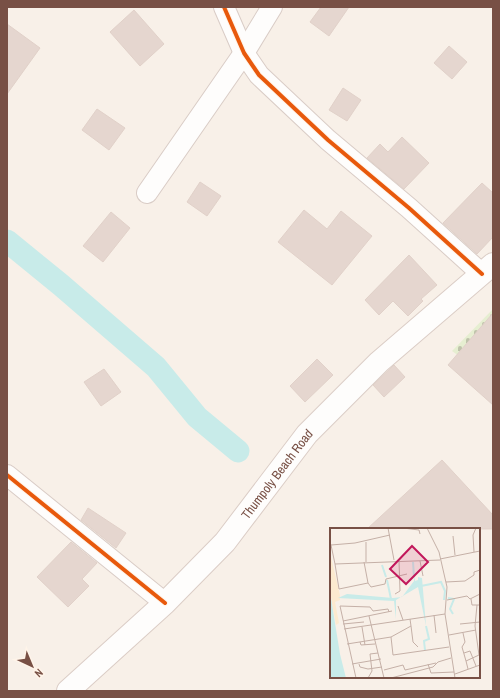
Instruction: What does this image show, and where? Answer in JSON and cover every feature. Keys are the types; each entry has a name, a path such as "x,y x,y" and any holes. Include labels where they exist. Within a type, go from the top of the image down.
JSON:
{"main road":[{"name":"Thumpoly Beach Road","path":"68,691 165,604 225,542 308,434 378,362 488,269"}],"street":[{"path":"224,7 244,53 259,75 328,140 409,208 488,269"},
{"path":"147,193 244,53 272,7"},
{"path":"7,475 165,604"}],"green space":[{"path":"493,309 493,381 452,351"}],"water":[{"path":"7,230 33,248 26,265 7,252"}],"building":[{"path":"321,7 349,7 329,36 310,22"},
{"path":"134,10 164,44 140,66 110,32"},
{"path":"7,24 40,48 7,94"},
{"path":"449,46 467,62 452,79 434,63"},
{"path":"343,88 361,100 347,121 329,110"},
{"path":"97,109 125,128 109,150 82,130"},
{"path":"402,137 429,163 404,189 367,158 380,144 388,152"},
{"path":"200,182 221,196 207,216 187,202"},
{"path":"482,183 493,193 493,237 477,254 443,223"},
{"path":"304,210 327,229 341,211 372,236 332,285 278,242"},
{"path":"111,212 130,228 103,262 83,246"},
{"path":"409,255 437,285 421,299 423,301 408,316 393,301 379,315 365,300"},
{"path":"493,313 493,405 448,365"},
{"path":"317,359 333,375 305,402 290,386"},
{"path":"394,365 405,377 384,397 373,385"},
{"path":"104,369 121,392 101,406 84,382"},
{"path":"442,460 493,515 493,529 368,528"},
{"path":"88,508 126,533 116,548 81,520"},
{"path":"71,542 97,563 82,579 89,586 68,607 37,577"}],"waterway":[{"path":"7,241 61,285 156,367 197,417 238,451"}],"cycle path":[{"path":"224,7 244,53 259,75 328,140 409,208 482,274"},
{"path":"7,475 165,603"}]}
